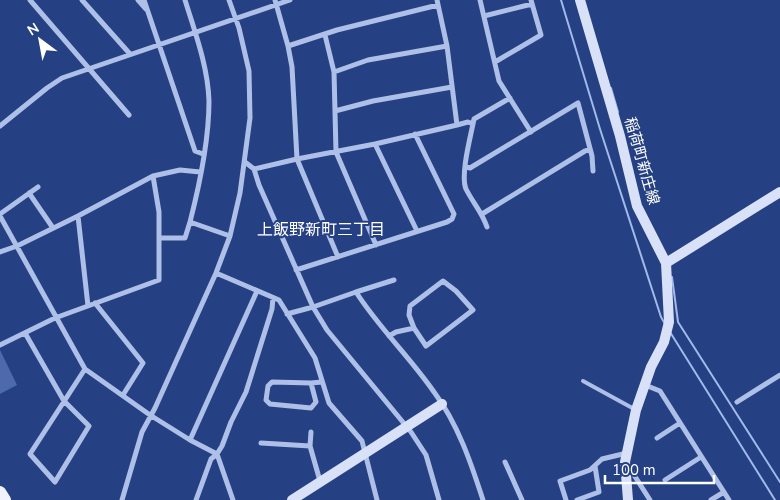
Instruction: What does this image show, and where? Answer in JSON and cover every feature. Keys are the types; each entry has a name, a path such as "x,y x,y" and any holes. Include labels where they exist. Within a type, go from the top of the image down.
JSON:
{"main road":[{"name":"稲荷町新庄線","path":"580,0 620,136 637,206 666,263 669,322 664,342 644,384 636,410 626,457 628,500"},
{"path":"666,263 780,192"},
{"path":"292,500 442,404"},
{"path":"0,492 5,500"}],"street":[{"path":"30,0 129,115"},
{"path":"82,0 130,54"},
{"path":"138,0 148,11"},
{"path":"144,0 194,151 203,154"},
{"path":"159,238 184,238 190,222 203,154 209,100 204,65 185,0"},
{"path":"122,500 142,432 155,408 216,273 230,236 240,193 250,118 248,71 236,19 229,0"},
{"path":"0,126 62,78 236,19 276,2 290,0"},
{"path":"480,0 499,81 531,132"},
{"path":"276,2 292,67 297,159 338,257"},
{"path":"288,46 337,30 438,2 447,46 457,125"},
{"path":"484,16 532,2 541,35 495,62"},
{"path":"326,35 334,72 336,152 376,245"},
{"path":"334,72 368,60 447,46"},
{"path":"335,112 373,101 452,87"},
{"path":"487,227 482,214 466,188 466,167 473,124 474,119 510,98"},
{"path":"466,167 470,168 578,104 590,149 593,171"},
{"path":"254,169 375,144 468,122 473,124"},
{"path":"296,270 452,219 454,214 414,134"},
{"path":"375,144 416,231"},
{"path":"482,214 590,149"},
{"path":"245,162 254,169 259,185 313,307 327,330 406,427 426,455 439,500"},
{"path":"0,252 17,246 78,216 153,176 180,170 200,172"},
{"path":"0,345 55,318 159,280 159,212 153,176"},
{"path":"38,187 0,215 55,318 85,369 150,415 217,454 233,500"},
{"path":"29,193 53,228"},
{"path":"78,216 88,306"},
{"path":"190,222 230,236"},
{"path":"216,273 279,300 315,358 329,403 362,441 377,500"},
{"path":"287,314 394,280"},
{"path":"443,280 473,310 426,346 414,328 409,316 410,306 443,280"},
{"path":"190,440 258,291"},
{"path":"356,292 435,392 470,460 483,500"},
{"path":"196,500 211,459 222,446 251,379 272,309 273,298"},
{"path":"94,303 144,363 123,395"},
{"path":"389,336 396,332 414,328"},
{"path":"25,333 64,401 89,426 55,482 30,454 64,401 85,369"},
{"path":"737,402 780,375"},
{"path":"312,383 316,402 311,408 270,404 266,400 268,386 272,382 322,382"},
{"path":"644,384 660,391 728,500"},
{"path":"657,438 680,423"},
{"path":"311,432 310,446 320,482"},
{"path":"262,443 310,446"},
{"path":"566,500 560,481 590,470 602,459 626,457 650,500"},
{"path":"665,480 701,457"},
{"path":"505,462 522,500"},
{"path":"577,500 599,492 596,466"},
{"path":"711,500 724,492"}],"lane":[{"path":"583,381 636,410"}],"building":[{"path":"0,350 17,385 0,394"}],"waterway":[{"path":"561,0 600,129 661,317 665,324"},
{"path":"611,88 618,112"},
{"path":"672,277 678,322 780,482"},
{"path":"670,332 775,500"}],"district":[{"name":"上飯野新町三丁目","path":"321,229"}]}
